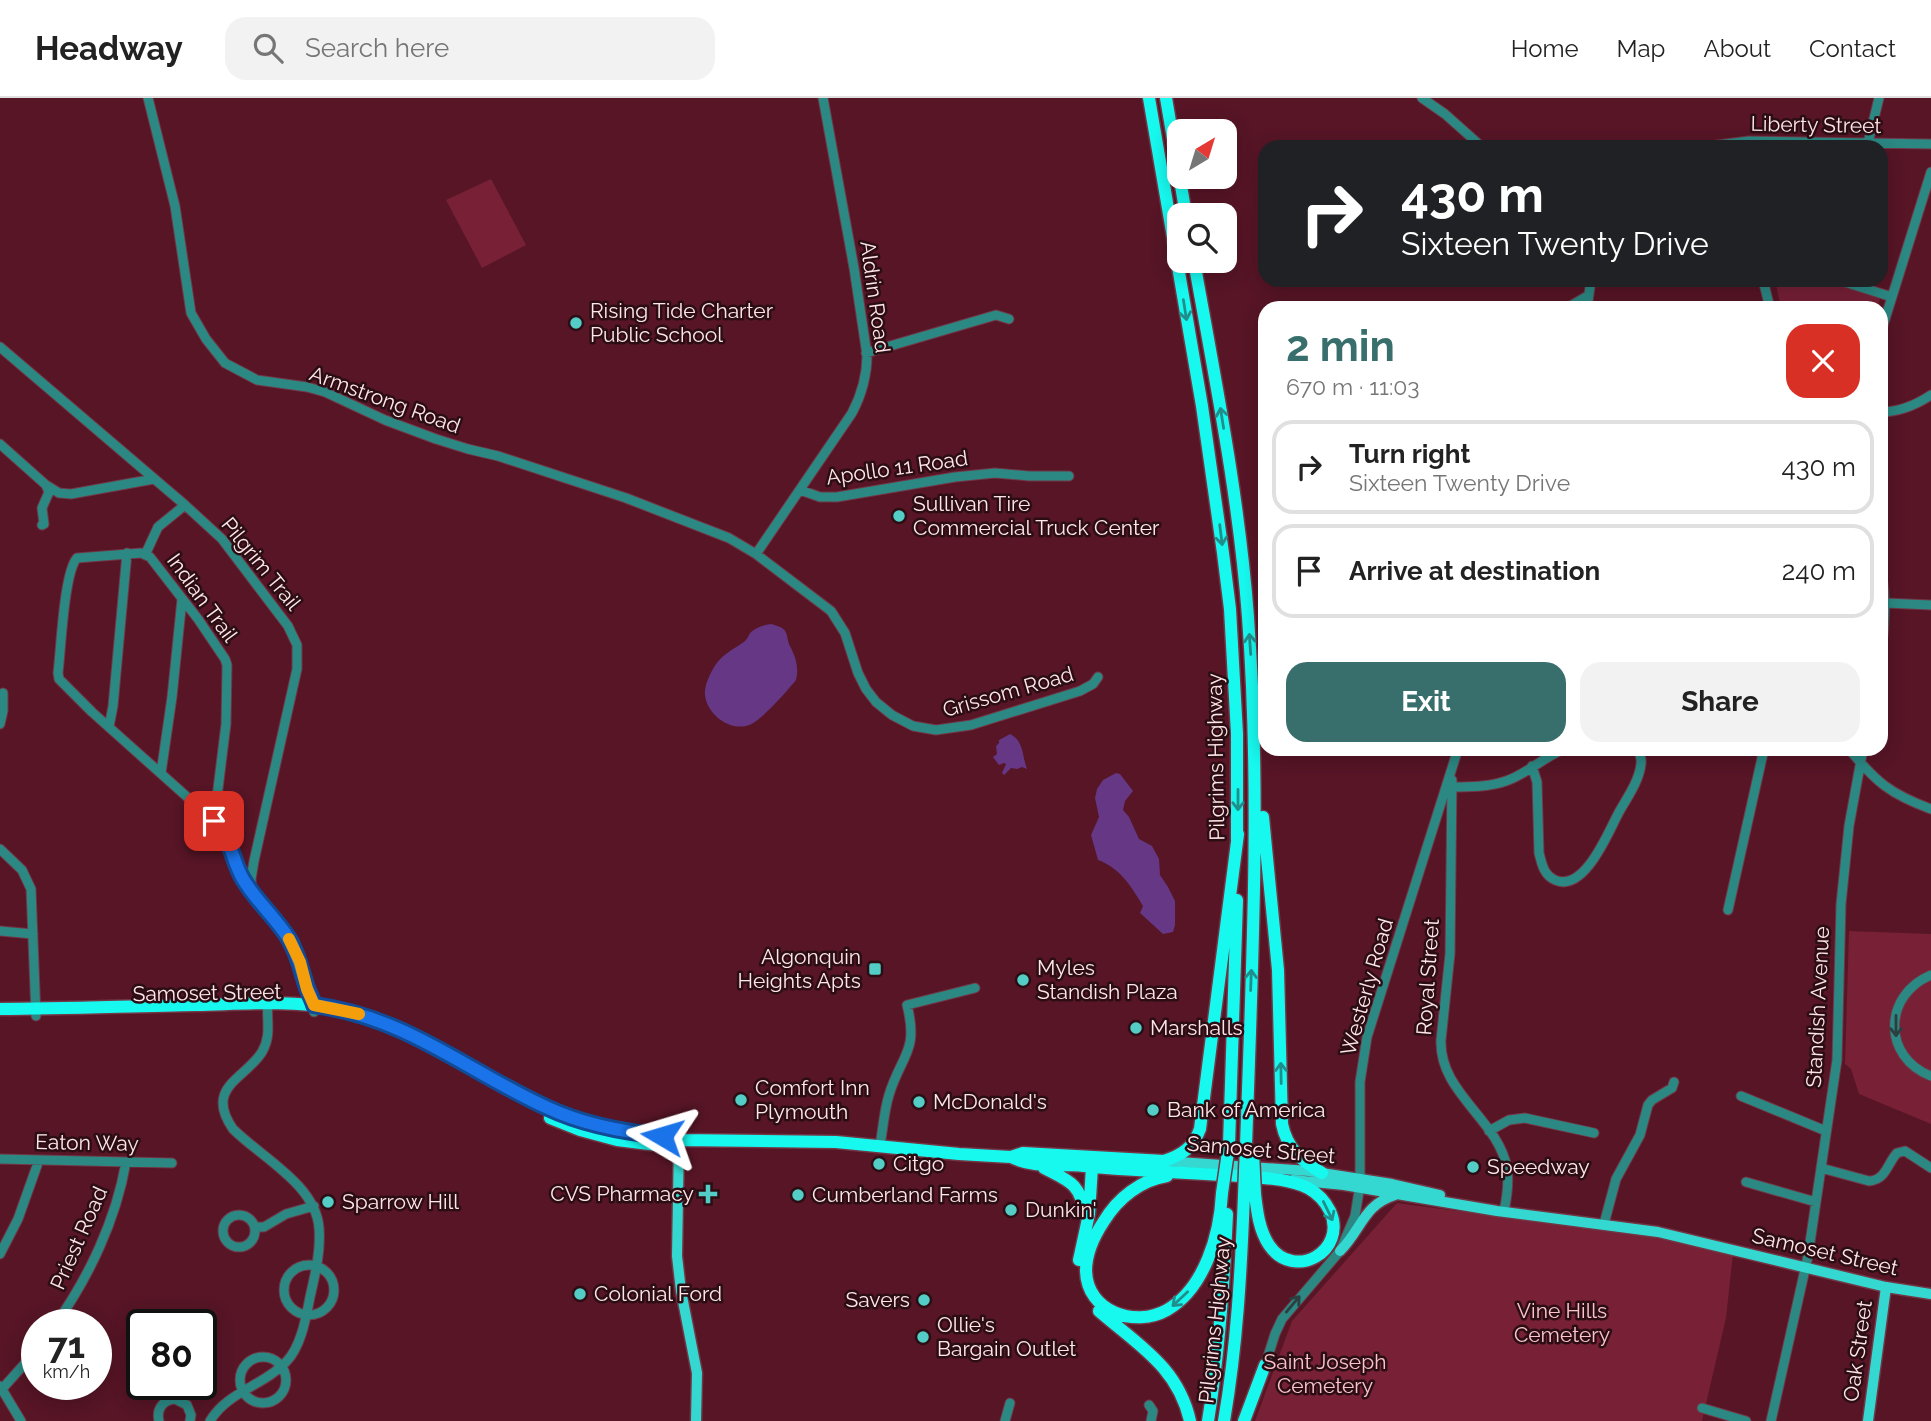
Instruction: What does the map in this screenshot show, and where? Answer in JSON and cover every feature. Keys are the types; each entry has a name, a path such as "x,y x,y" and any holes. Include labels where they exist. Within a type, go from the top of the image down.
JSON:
{"highway":[{"name":"Pilgrims Highway","path":"1149,98 1202,406 1223,553 1230,609 1237,734 1238,834 1224,1278 1208,1421"},
{"path":"1166,98 1184,203"},
{"name":"Pilgrims Highway","path":"1196,273 1221,413 1242,556 1251,664 1255,761 1248,1097 1253,1122 1250,1194 1236,1331 1223,1421"},
{"path":"1255,761 1262,790 1277,961 1282,1124 1286,1140 1294,1151 1322,1173"},
{"path":"1164,1161 1178,1157 1188,1150 1200,1129 1238,834"},
{"name":"Samoset Street","path":"0,1016 36,1012 268,1006 356,1013 425,1041 561,1114 604,1127 678,1140 836,1142 1011,1157 1023,1153 1094,1163 1273,1179"},
{"name":"Samoset Street","path":"0,1009 36,1012"},
{"name":"Samoset Street","path":"1011,1157 1023,1163 1041,1166 1164,1161"},
{"path":"1094,1163 1079,1271 1081,1280 1089,1300 1168,1371 1181,1393 1190,1421"},
{"path":"1041,1166 1066,1178 1076,1189 1084,1205 1086,1225"},
{"path":"1185,1172 1153,1178 1137,1187 1116,1205 1097,1232 1088,1256 1087,1276 1096,1298 1112,1312 1126,1317 1144,1318 1165,1311 1182,1298 1198,1277 1209,1255 1225,1193"},
{"path":"1250,1194 1263,1233 1278,1255 1298,1262 1313,1259 1323,1253 1331,1242 1334,1227 1327,1206 1316,1193 1306,1187 1273,1179"},
{"path":"1246,1421 1265,1365"}],"main road":[{"path":"678,1140 677,1256 697,1373 696,1421"},
{"name":"Samoset Street","path":"1164,1161 1322,1173 1397,1194 1658,1232 1886,1287 1931,1294"},
{"name":"Samoset Street","path":"1273,1179 1399,1186 1504,1211"},
{"path":"1340,1251 1373,1206 1397,1194"},
{"name":"Oak Street","path":"1868,1421 1886,1287"}],"street":[{"name":"Armstrong Road","path":"148,98 175,206 191,313 206,339 225,363 257,380 316,389 426,435 626,498 714,531 755,554"},
{"name":"Aldrin Road","path":"755,554 842,429 858,402 865,380 866,352 854,268 824,98"},
{"path":"1422,98 1439,109 1474,140"},
{"path":"1868,140 1880,98"},
{"name":"Liberty Street","path":"1888,145 1931,144"},
{"path":"1888,309 1931,172"},
{"path":"1588,301 1590,287"},
{"path":"1862,287 1892,296"},
{"path":"1579,301 1589,295"},
{"path":"866,352 996,316 1009,319"},
{"name":"Pilgrim Trail","path":"0,347 215,532 288,626 297,648 297,669 254,861 252,891"},
{"path":"1888,412 1910,407 1931,395"},
{"path":"0,444 46,485 59,493 71,494 154,479"},
{"name":"Apollo 11 Road","path":"800,490 820,497 837,497 955,477 999,473 1069,476"},
{"path":"43,525 42,508 49,492 46,485"},
{"path":"145,555 158,527 184,505"},
{"name":"Indian Trail","path":"109,727 59,680 67,582 73,562 77,558 141,553 150,557 182,598 227,665 226,724 214,821"},
{"path":"127,554 109,727 214,821 226,838 243,878 294,947 314,1009"},
{"name":"Grissom Road","path":"755,554 831,611 845,633 866,689 876,702 892,715 913,726 936,730 971,726 1080,691 1093,684 1098,677"},
{"path":"161,773 182,598"},
{"path":"1888,603 1931,605"},
{"path":"0,724 3,692"},
{"name":"Westerly Road","path":"1265,1365 1282,1319 1340,1251 1355,1216 1359,1184 1360,1082 1367,1037 1456,756"},
{"path":"1452,787 1479,787 1507,781 1547,756"},
{"path":"1532,766 1537,782 1541,863 1547,874 1565,882 1582,873 1593,859 1635,782 1640,769 1640,756"},
{"path":"1728,910 1762,756"},
{"path":"1855,756 1880,783 1931,809"},
{"name":"Standish Avenue","path":"1771,1421 1805,1268 1837,1061 1844,874 1849,826 1862,756"},
{"name":"Royal Street","path":"1452,768 1450,954 1441,1053 1443,1064 1453,1082 1500,1148 1507,1168 1508,1183 1504,1211"},
{"path":"0,849 22,870 29,883 33,901 36,1012"},
{"path":"0,931 33,934"},
{"path":"1931,975 1915,984 1899,1003 1895,1024 1895,1035 1902,1055 1918,1070 1931,1076"},
{"path":"880,1145 888,1097 909,1051 912,1037 907,1005 975,988"},
{"path":"210,1421 222,1406 272,1374 290,1357 306,1314 316,1266 320,1230 314,1206 299,1185 233,1129 224,1109 228,1086 257,1058 267,1041 268,1006"},
{"path":"1604,1224 1616,1179 1640,1135 1648,1105 1672,1088 1674,1082"},
{"path":"1741,1096 1826,1131"},
{"path":"1489,1130 1509,1120 1525,1118 1594,1133"},
{"path":"1821,1168 1875,1181 1884,1175 1897,1153 1905,1151 1931,1168"},
{"name":"Eaton Way","path":"0,1159 172,1163"},
{"path":"0,1254 18,1219 39,1160"},
{"name":"Priest Road","path":"65,1309 86,1275 100,1244 122,1184 126,1162"},
{"path":"1746,1182 1816,1202"},
{"path":"255,1227 264,1227 286,1214 314,1206"},
{"path":"316,1266 331,1277 334,1295 324,1310 306,1314 295,1310 287,1301 285,1283 297,1268 316,1266"},
{"path":"269,1357 282,1366 286,1385 282,1395 274,1401 259,1403 249,1399 240,1381 242,1371 253,1359 269,1357"},
{"path":"21,1366 1,1387 21,1421"},
{"path":"159,1421 161,1406 172,1399 187,1405 190,1421"},
{"path":"1005,1421 1010,1403"},
{"path":"1149,1405 1153,1411 1151,1421"},
{"path":"1702,1408 1746,1421"}],"green space":[{"path":"491,179 526,245 482,268 446,200"},
{"path":"1776,287 1843,287 1880,298 1879,301 1780,301"},
{"path":"1849,931 1931,934 1931,1124 1859,1094 1851,1069 1845,1064"},
{"name":"Vine Hills Cemetery","path":"1397,1203 1651,1237 1733,1254 1726,1318 1702,1421 1255,1421 1292,1321"}],"shaded area":[{"path":"771,624 785,630 796,663 796,680 754,723 742,727 728,724 710,709 705,692 708,678 719,660 745,641 751,632"},
{"path":"1010,734 1020,745 1027,769 1011,768 1004,775 1002,773 1006,764 999,765 993,757 997,754 996,746 999,740"},
{"path":"1116,773 1120,774 1133,791 1125,801 1123,810 1139,839 1152,846 1159,859 1160,875 1175,901 1173,932 1163,934 1140,913 1143,906 1129,885 1113,868 1098,860 1091,835 1099,817 1095,798 1103,780"}],"slow traffic":[{"path":"289,939 300,962 314,1005 359,1014"}],"place":[{"name":"Rising Tide Charter Public School","path":"576,323"},
{"name":"Sullivan Tire Commercial Truck Center","path":"899,516"},
{"name":"Algonquin Heights Apts","path":"875,969"},
{"name":"Myles Standish Plaza","path":"1023,980"},
{"name":"Marshalls","path":"1136,1028"},
{"name":"Comfort Inn Plymouth","path":"741,1100"},
{"name":"McDonald's","path":"919,1102"},
{"name":"Bank of America","path":"1153,1110"},
{"name":"Citgo","path":"879,1164"},
{"name":"Speedway","path":"1473,1167"},
{"name":"CVS Pharmacy","path":"708,1194"},
{"name":"Cumberland Farms","path":"798,1195"},
{"name":"Sparrow Hill","path":"328,1202"},
{"name":"Dunkin'","path":"1011,1210"},
{"name":"Colonial Ford","path":"580,1294"},
{"name":"Savers","path":"924,1300"},
{"name":"Ollie's Bargain Outlet","path":"923,1337"}],"route":[{"path":"214,821 226,838 243,878 294,947 314,1005 356,1013 393,1026 561,1114 604,1127 662,1136"}],"park label":[{"name":"Saint Joseph Cemetery","path":"1325,1374"}]}
